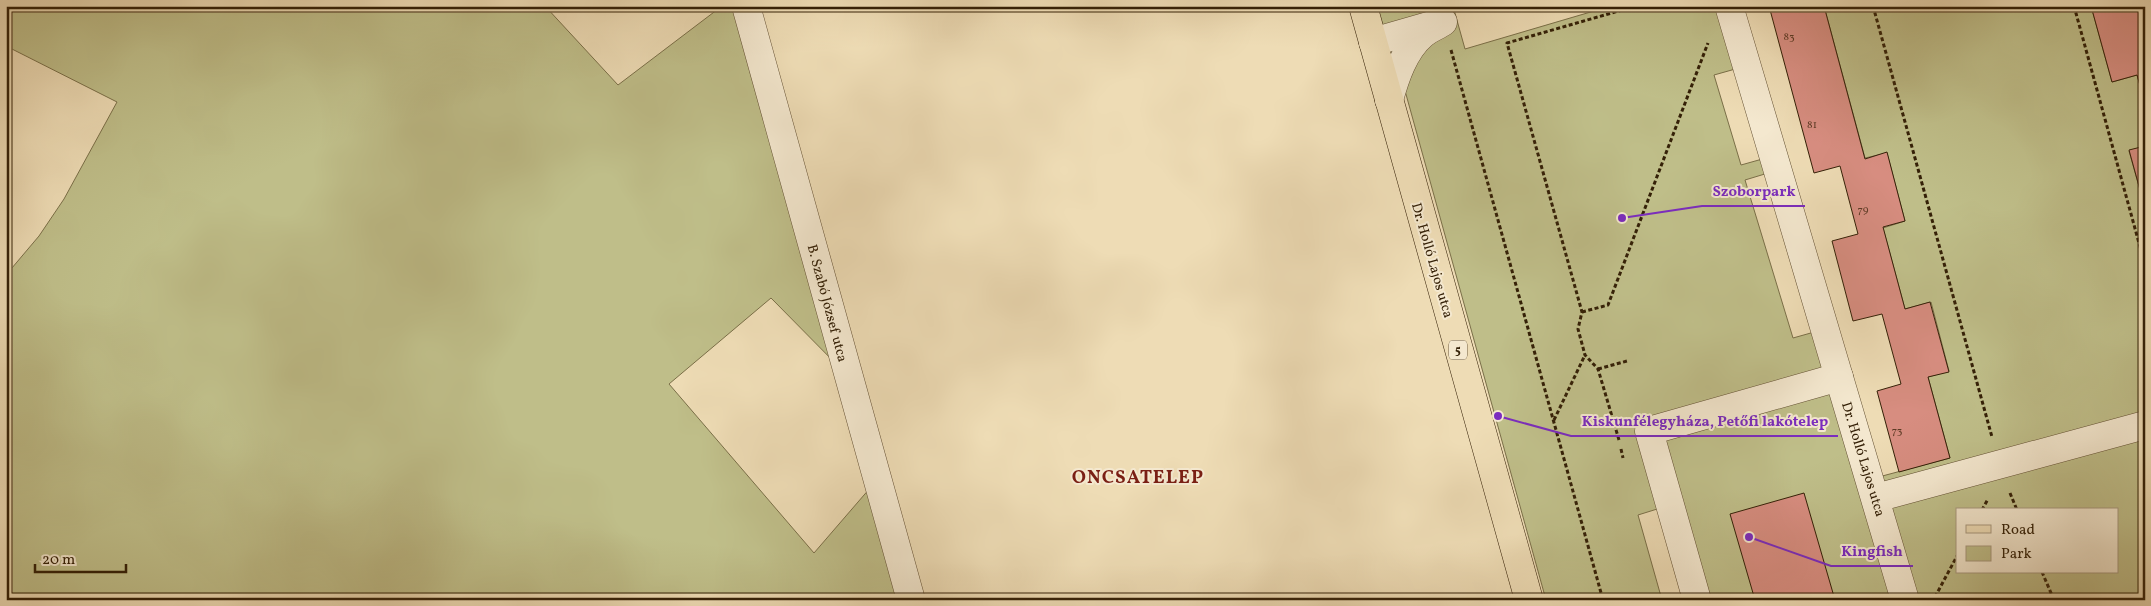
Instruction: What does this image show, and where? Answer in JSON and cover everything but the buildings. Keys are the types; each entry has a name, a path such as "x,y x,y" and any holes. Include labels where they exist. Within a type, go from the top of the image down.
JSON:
{"main road":[{"name":"Dr. Holló Lajos utca","path":"1363,6 1529,600"}],"street":[{"name":"B. Szabó József utca","path":"746,6 910,600"},
{"name":"Dr. Holló Lajos utca","path":"1729,6 1905,600"},
{"path":"1373,42 1443,22"},
{"path":"1389,100 1396,75 1410,49 1422,35 1443,22"},
{"path":"1697,600 1649,431 1839,377"},
{"path":"1876,498 2145,426"}],"path":[{"path":"1623,458 1598,369 1585,355 1578,329 1582,312 1507,43 1636,6"},
{"path":"1872,6 2000,465"},
{"path":"2074,6 2145,265"},
{"path":"1443,22 1603,600"},
{"path":"1582,312 1608,305 1712,34"},
{"path":"1554,421 1585,355"},
{"path":"1598,369 1627,361"},
{"path":"1934,600 1956,558"},
{"path":"2043,574 2054,600"}],"green space":[{"path":"13,6 545,6 618,85 722,6 740,6 847,375 771,298 669,384 814,553 877,480 910,600 6,600 6,275 39,236 64,199 117,102 6,46 6,10"},
{"path":"1363,6 1453,6 1465,49 1611,6 1757,6 1731,14 1746,66 1714,75 1741,165 1773,156 1778,170 1745,180 1793,338 1825,329 1871,479 1950,458 1928,377 1949,371 1931,302 1905,309 1883,228 1905,221 1887,153 1865,158 1824,6 2091,6 2112,82 2137,75 2145,103 2145,146 2129,151 2145,208 2145,600 1698,600 1670,505 1638,515 1662,600 1546,600 1399,69"}],"place":[{"name":"Szoborpark","path":"1622,218"},
{"name":"Kiskunfélegyháza, Petőfi lakótelep","path":"1498,416"},
{"name":"Kingfish","path":"1749,537"}],"district":[{"name":"ONCSATELEP","path":"1138,476"}]}
